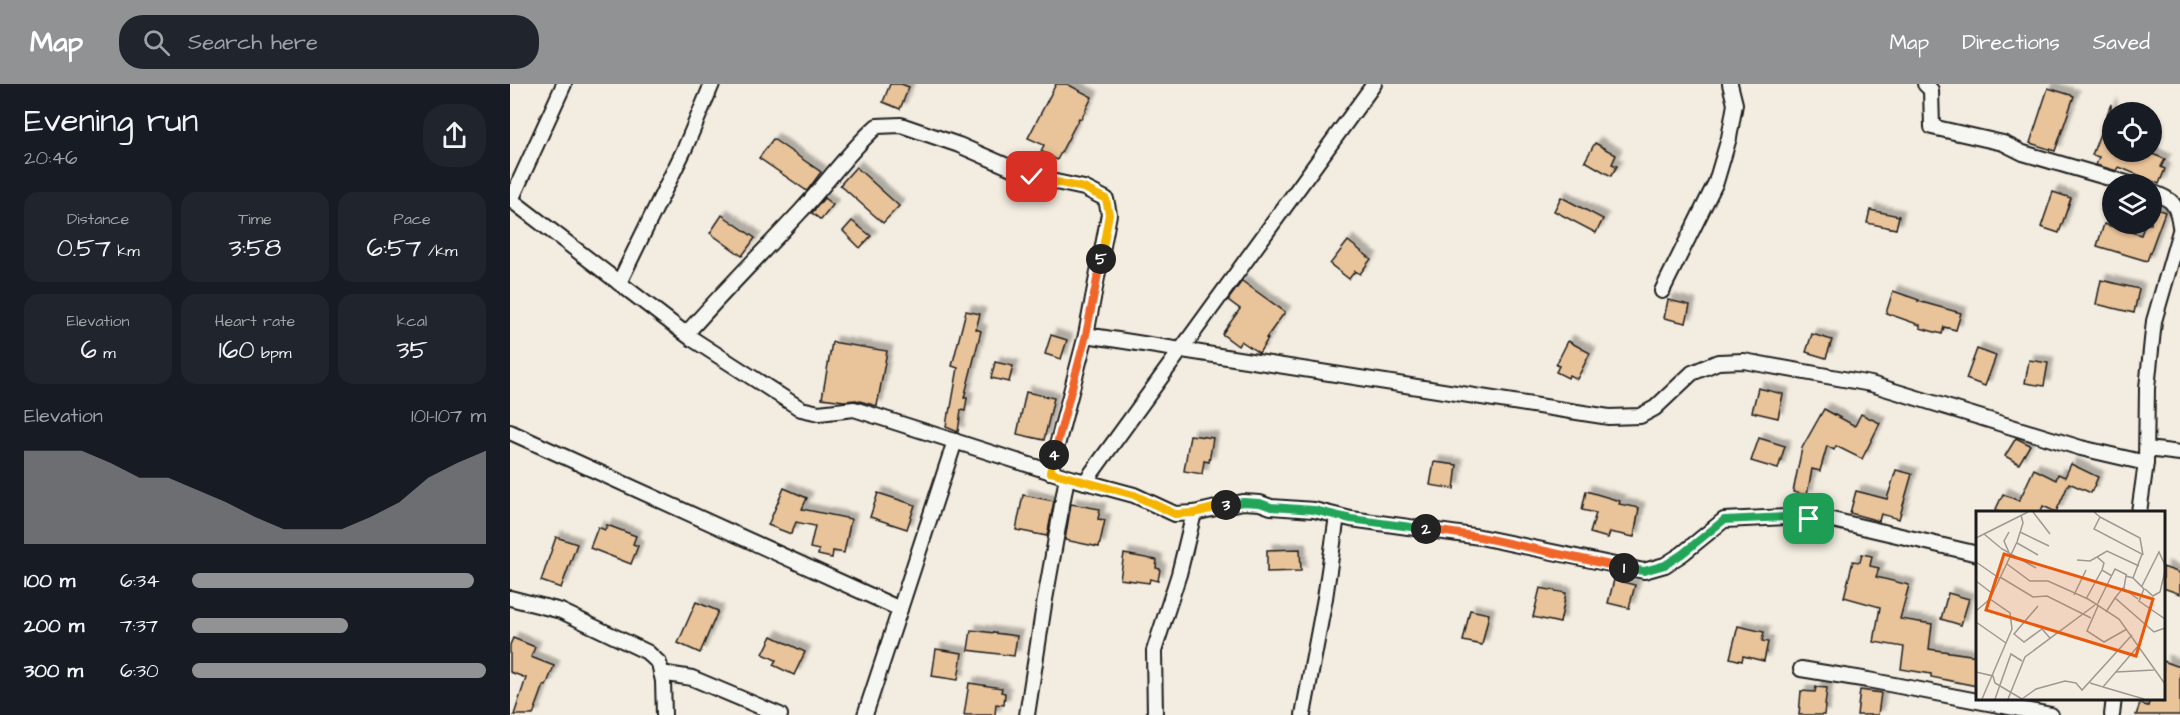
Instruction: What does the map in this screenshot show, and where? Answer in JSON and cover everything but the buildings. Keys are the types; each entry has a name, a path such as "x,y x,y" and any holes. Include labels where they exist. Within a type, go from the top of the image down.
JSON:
{"street":[{"path":"564,84 511,200 686,334 801,409 819,412 854,409 1050,472 1134,495 1175,514 1194,513 1243,502 1260,503 1271,507 1314,510 1337,516 1480,537 1644,571 1665,565 1724,520 1786,517 1828,519 1976,554"},
{"path":"619,283 685,148 712,84"},
{"path":"1085,482 1374,84"},
{"path":"1662,291 1716,182 1729,138 1735,104 1730,84"},
{"path":"1925,84 1930,90 1932,127 2003,142 2023,153 2102,176"},
{"path":"686,334 727,286 802,210 856,145 877,126 901,125 959,145 1032,177 1084,188 1106,199 1109,214 1086,335 1050,472"},
{"path":"2162,196 2169,198 2179,210 2180,226"},
{"path":"2139,511 2146,456 2147,388 2154,321 2173,276 2180,231"},
{"path":"1086,335 1609,417 1640,416 1655,408 1692,373 1718,362 1744,361 1871,384 2081,448 2146,456 2180,453"},
{"path":"510,432 900,609"},
{"path":"866,715 955,441"},
{"path":"1027,715 1067,477"},
{"path":"1155,715 1154,651 1182,563 1194,513"},
{"path":"1303,715 1325,598 1337,516"},
{"path":"510,598 561,611 647,652 659,663 664,715"},
{"path":"1800,669 2051,715"},
{"path":"661,673 692,678 780,715"},
{"path":"2112,715 2114,700"}],"route":[{"path":"1032,177 1084,188 1106,199 1109,214 1086,335 1050,472 1134,495 1175,514 1183,515 1243,502 1260,503 1271,507 1314,510 1351,519 1480,537 1644,571 1665,565 1724,520 1786,517 1809,519"}]}
